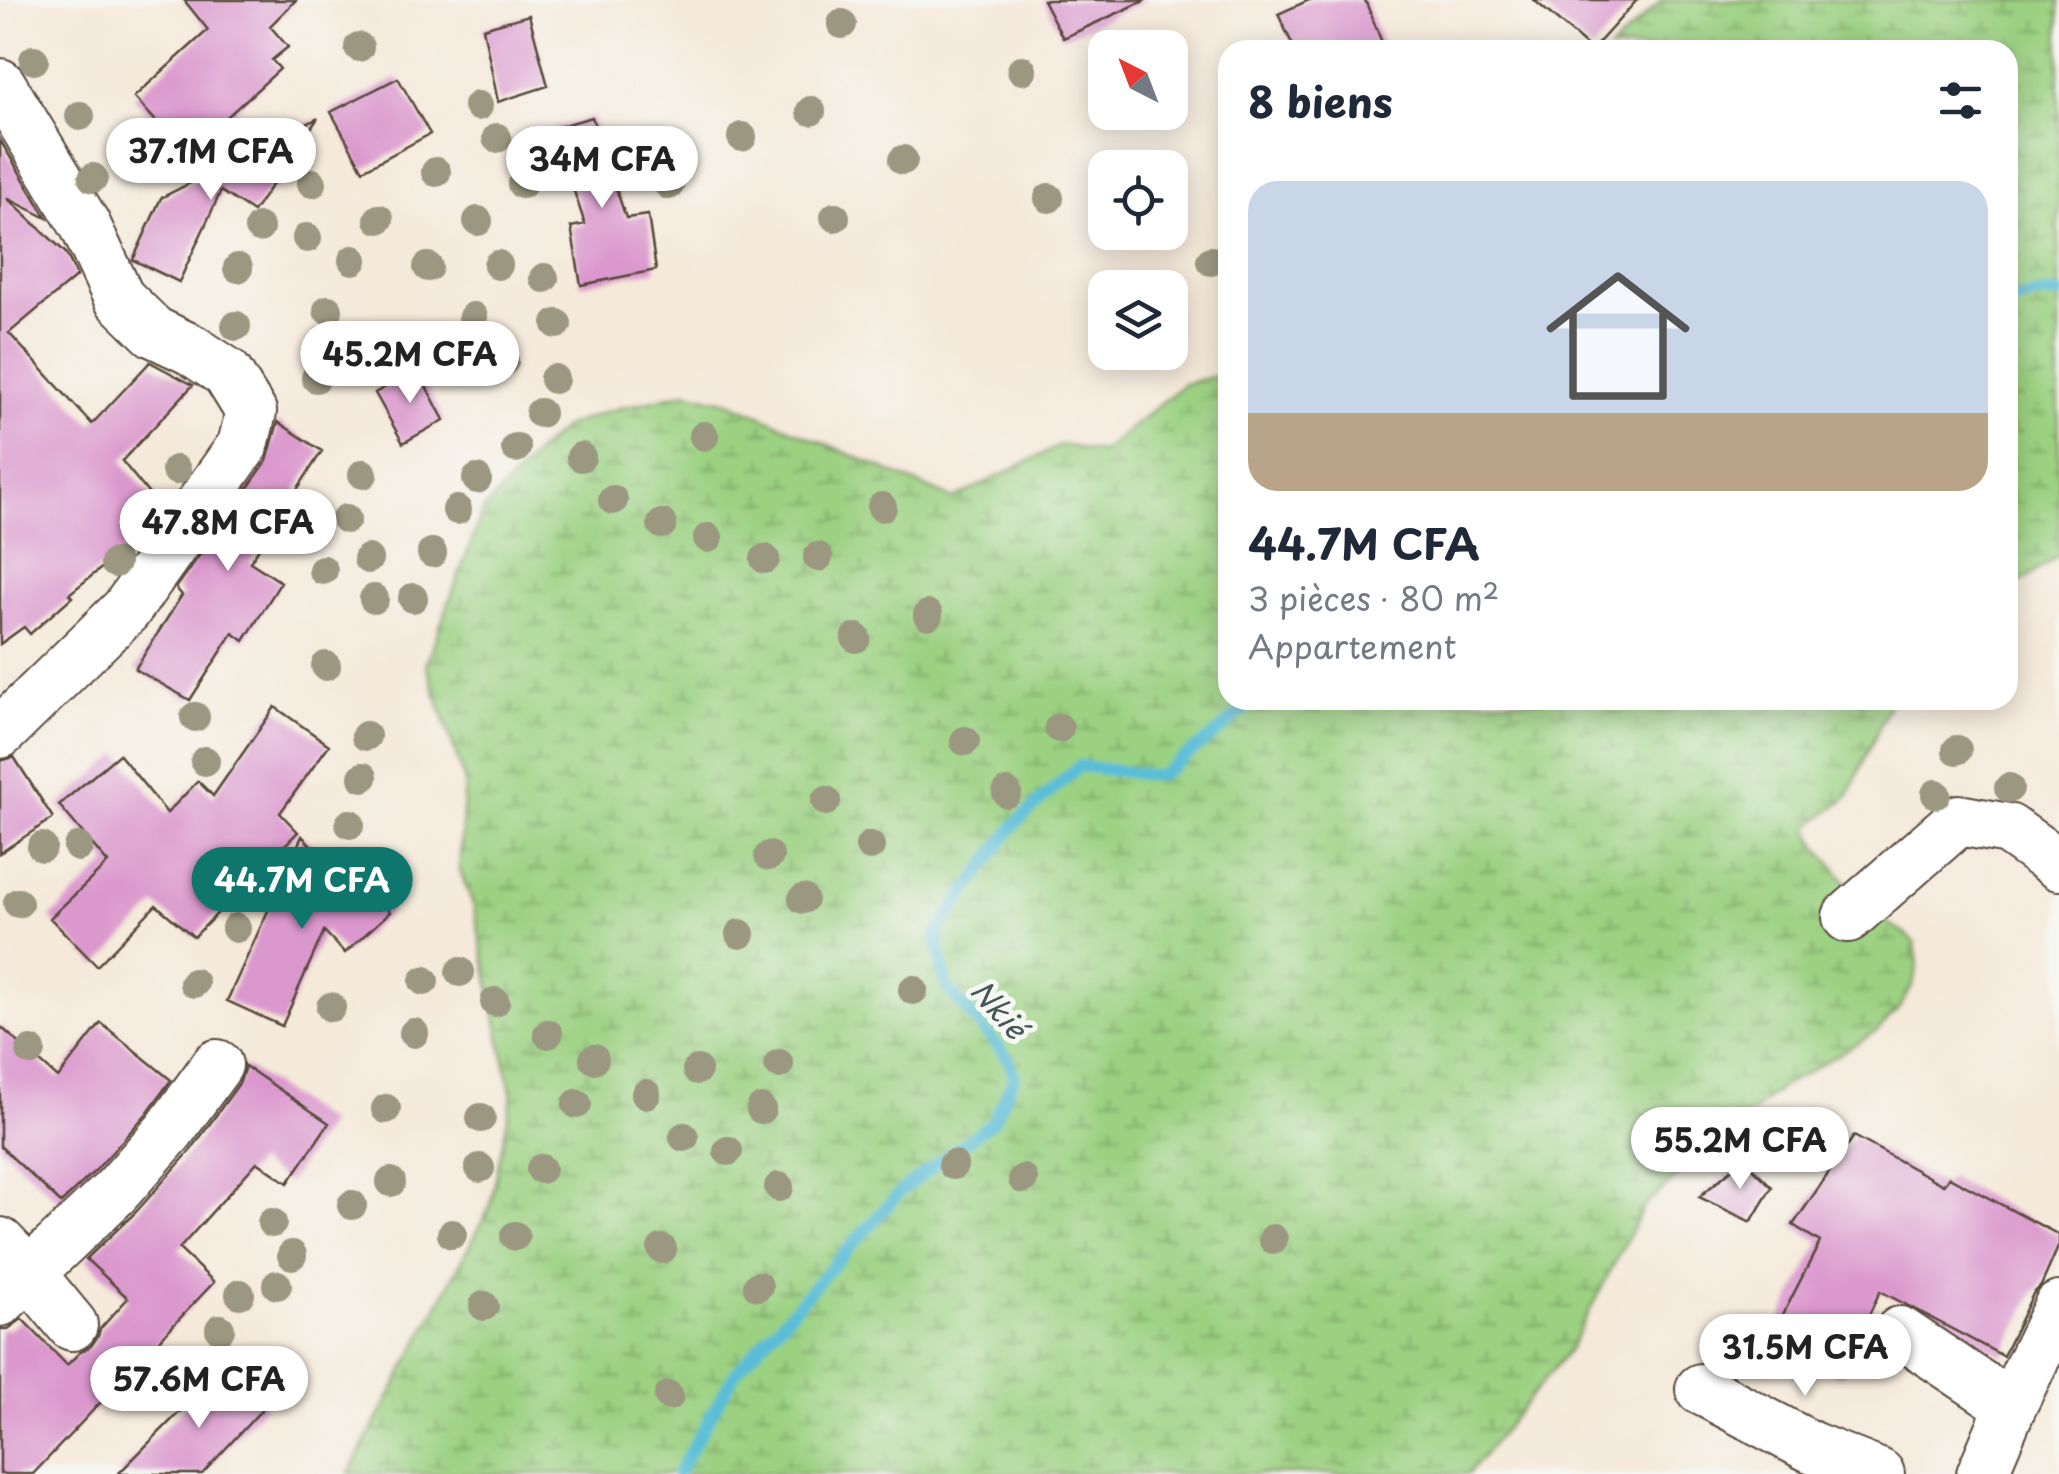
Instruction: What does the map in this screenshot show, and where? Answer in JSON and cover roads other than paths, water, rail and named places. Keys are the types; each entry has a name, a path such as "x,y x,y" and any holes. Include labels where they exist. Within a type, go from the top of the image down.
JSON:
{"street":[{"path":"0,84 85,225 120,298 154,332 228,372 250,412 243,445 126,610 0,733"},
{"path":"1848,917 1959,820 2008,829 2059,866"},
{"path":"72,1325 10,1273 116,1191 169,1131 218,1065"},
{"path":"1982,1474 2059,1307"},
{"path":"1900,1332 2011,1406"},
{"path":"1701,1388 1811,1447 1879,1474"}],"waterway":[{"name":"Nkié","path":"2018,300 2059,294"},
{"name":"Nkié","path":"677,1474 735,1373 901,1191 993,1121 1014,1077 1009,1059 947,988 936,934 1016,823 1079,766 1159,776 1243,710"}]}
